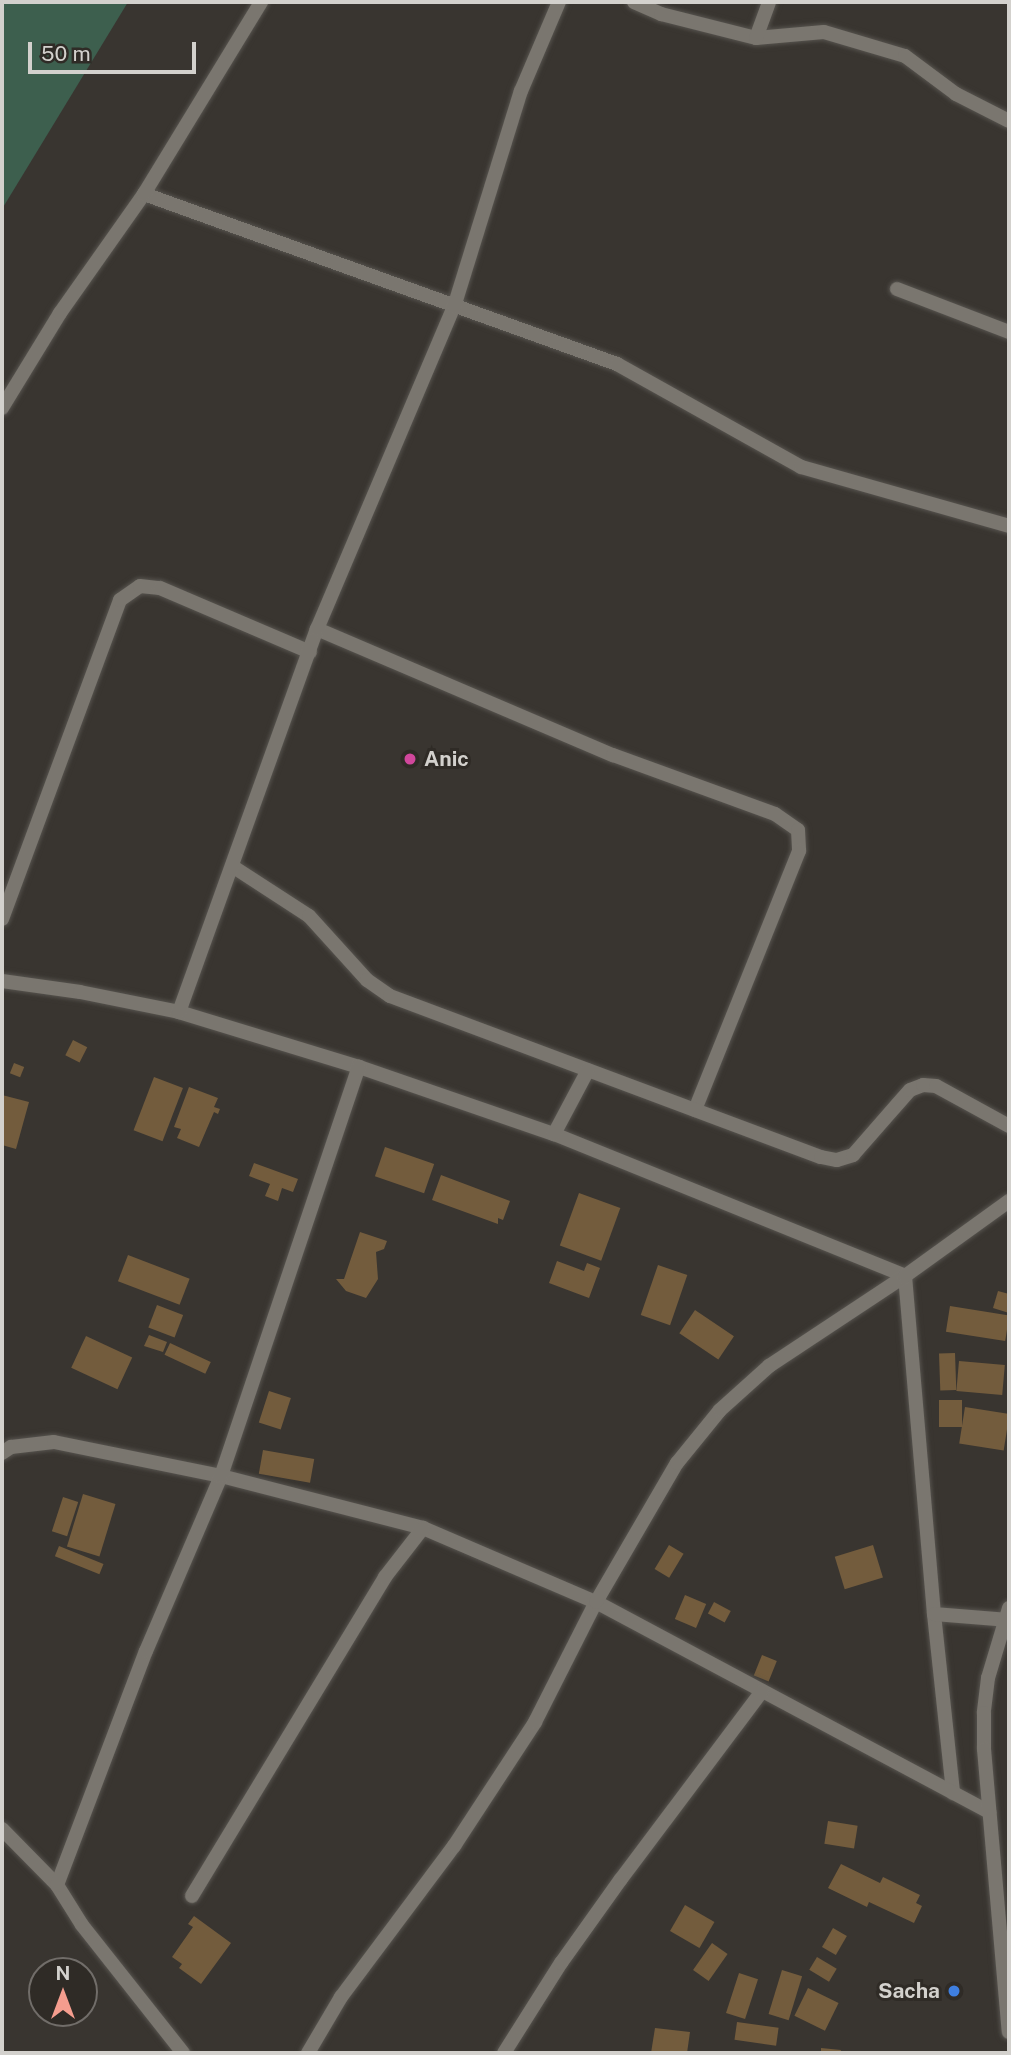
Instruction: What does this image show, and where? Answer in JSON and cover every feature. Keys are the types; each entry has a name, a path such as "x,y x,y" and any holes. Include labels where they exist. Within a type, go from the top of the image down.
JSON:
{"street":[{"path":"2,408 60,313 144,194 261,2"},
{"path":"179,1012 317,629 454,307 521,91 559,2"},
{"path":"634,2 661,14 755,38 824,32 905,56 956,94 1009,121"},
{"path":"755,38 769,2"},
{"path":"144,194 617,364 801,467 1009,526"},
{"path":"897,289 1009,332"},
{"path":"2,919 120,600 140,586 160,588 310,652"},
{"path":"317,629 613,755 775,814 798,830 799,851 695,1110"},
{"path":"232,866 309,916 367,981 390,996 821,1157 837,1160 853,1155 910,1090 923,1085 936,1086 1009,1126"},
{"path":"2,981 80,992 179,1012 359,1067 554,1134 905,1276"},
{"path":"57,1885 146,1651 221,1476 359,1067"},
{"path":"554,1134 588,1070"},
{"path":"309,2053 341,1997 454,1846 535,1721 596,1602 677,1464 720,1410 769,1366 905,1276 1009,1201"},
{"path":"905,1276 934,1614 953,1793"},
{"path":"2,1453 11,1447 54,1441 221,1476 423,1528 596,1602 989,1812"},
{"path":"192,1896 385,1577 423,1528"},
{"path":"934,1614 1008,1616 988,1678 984,1713 989,1812 1009,2032"},
{"path":"504,2053 561,1963 762,1691"},
{"path":"2,1829 57,1885 82,1925 183,2053"}],"green space":[{"path":"2,2 128,2 2,209"}],"building":[{"path":"73,1040 87,1047 80,1062 65,1055"},
{"path":"14,1063 24,1067 20,1077 10,1073"},
{"path":"154,1077 183,1088 163,1141 134,1130"},
{"path":"189,1087 218,1098 214,1107 220,1109 218,1114 214,1112 199,1147 177,1138 181,1129 174,1127"},
{"path":"2,1095 29,1102 16,1149 2,1145"},
{"path":"385,1147 434,1164 424,1193 375,1176"},
{"path":"254,1163 298,1179 293,1192 282,1188 278,1201 265,1196 270,1184 249,1176"},
{"path":"441,1175 510,1201 503,1220 498,1218 498,1224 432,1200"},
{"path":"579,1193 620,1208 601,1261 560,1246"},
{"path":"360,1232 387,1241 384,1249 376,1252 378,1279 366,1298 346,1291 336,1279 344,1279"},
{"path":"128,1255 190,1279 180,1305 118,1281"},
{"path":"557,1261 584,1271 587,1263 600,1268 589,1298 549,1283"},
{"path":"658,1265 687,1275 670,1325 641,1315"},
{"path":"998,1291 1009,1294 1009,1313 993,1308"},
{"path":"157,1305 183,1315 175,1337 148,1327"},
{"path":"950,1306 1009,1315 1005,1341 946,1332"},
{"path":"695,1310 734,1336 718,1359 679,1333"},
{"path":"149,1335 167,1342 163,1352 144,1346"},
{"path":"86,1336 132,1358 117,1389 71,1368"},
{"path":"170,1343 211,1362 205,1374 165,1355"},
{"path":"955,1353 956,1390 940,1391 939,1354"},
{"path":"959,1361 1005,1365 1002,1395 956,1391"},
{"path":"269,1391 291,1398 281,1429 259,1422"},
{"path":"939,1400 962,1400 962,1427 939,1427"},
{"path":"965,1407 1009,1414 1004,1451 959,1444"},
{"path":"263,1450 314,1459 310,1483 259,1474"},
{"path":"83,1494 116,1504 99,1557 67,1547"},
{"path":"63,1497 78,1502 67,1536 52,1531"},
{"path":"669,1545 684,1554 669,1578 655,1569"},
{"path":"873,1545 883,1578 845,1589 835,1557"},
{"path":"59,1546 104,1564 99,1574 55,1556"},
{"path":"685,1595 706,1604 696,1628 675,1619"},
{"path":"714,1602 731,1611 725,1622 708,1613"},
{"path":"762,1655 777,1661 769,1681 754,1675"},
{"path":"828,1821 858,1826 854,1848 824,1844"},
{"path":"841,1864 880,1883 883,1877 920,1895 916,1903 922,1906 914,1923 869,1902 867,1907 828,1888"},
{"path":"685,1905 714,1922 699,1948 670,1931"},
{"path":"194,1916 231,1943 201,1984 179,1968 182,1964 172,1957 193,1927 188,1924"},
{"path":"833,1928 847,1936 836,1955 822,1947"},
{"path":"712,1943 728,1954 709,1981 693,1970"},
{"path":"817,1957 837,1969 829,1982 809,1970"},
{"path":"782,1970 802,1976 789,2020 769,2014"},
{"path":"739,1973 758,1979 745,2019 726,2013"},
{"path":"808,1988 839,2003 825,2031 794,2016"},
{"path":"737,2022 779,2028 776,2046 734,2040"},
{"path":"655,2028 690,2032 687,2053 651,2053"},
{"path":"821,2048 841,2050 840,2053 821,2053"}],"place":[{"name":"Anic","path":"410,759"},
{"name":"Sacha","path":"954,1991"}]}
